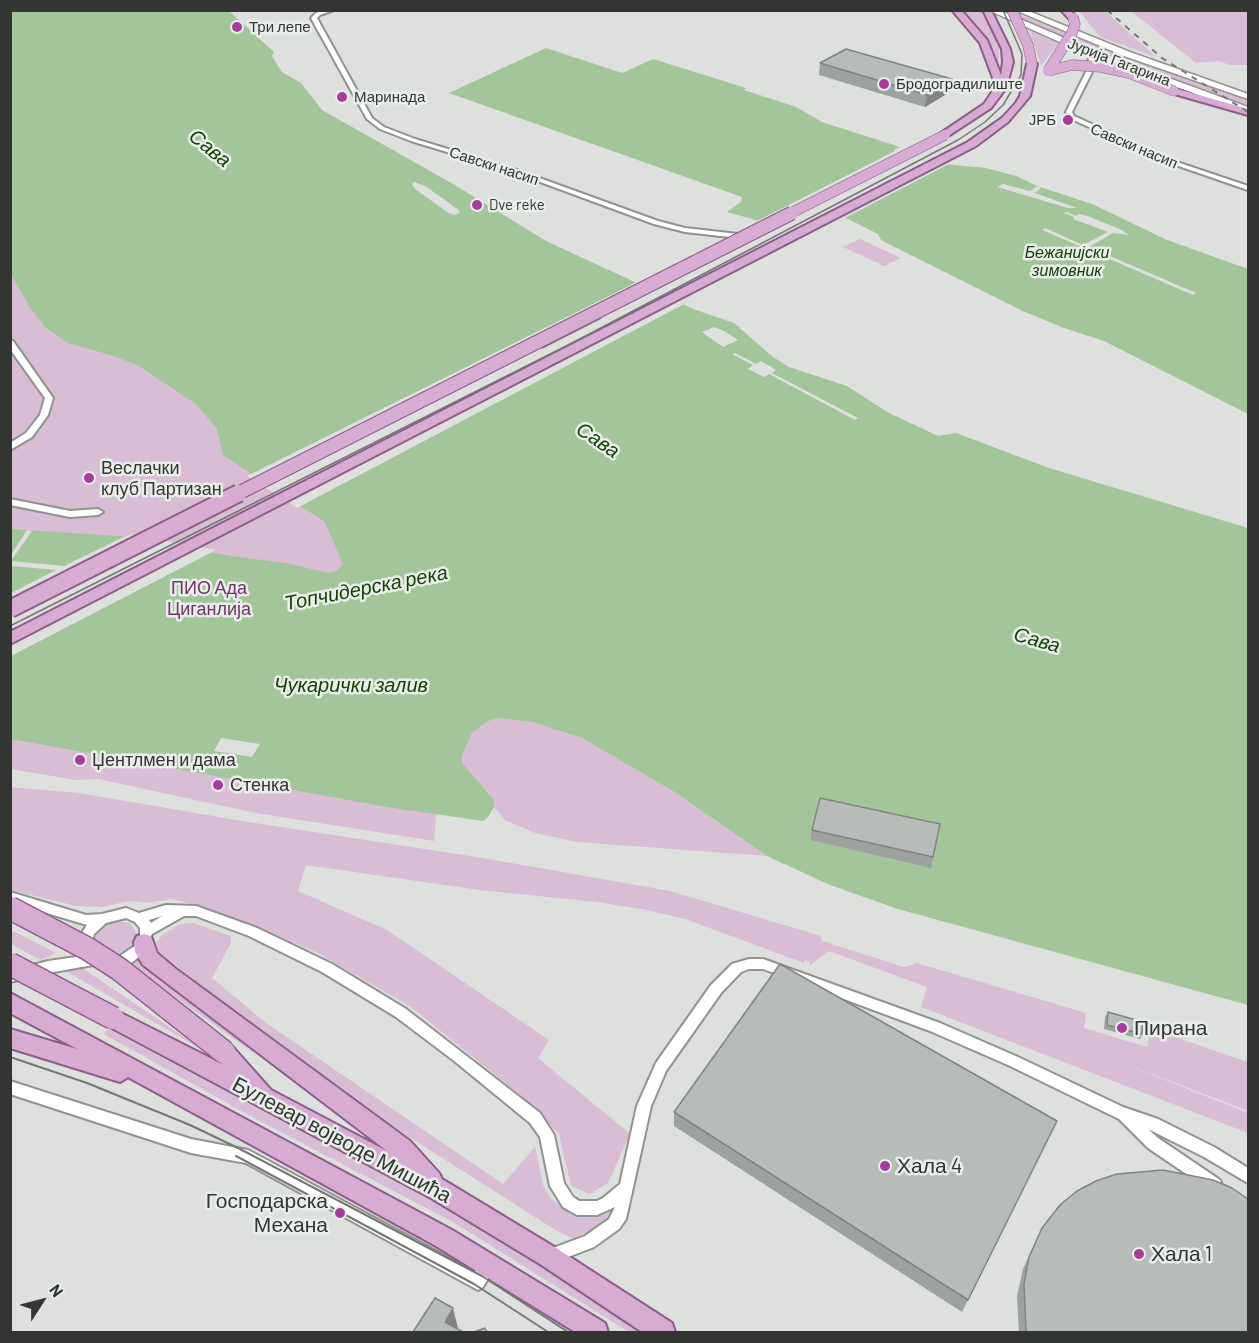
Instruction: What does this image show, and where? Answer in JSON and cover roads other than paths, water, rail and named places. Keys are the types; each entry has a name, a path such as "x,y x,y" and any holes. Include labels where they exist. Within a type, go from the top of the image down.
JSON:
{"main road":[{"path":"956,10 971,25 989,51 1001,88"},
{"path":"10,609 945,135 988,106 1001,88 1007,71 1007,56 1001,35 989,10"},
{"name":"Јурија Гагарина","path":"989,10 1248,111"},
{"path":"1012,10 1030,52 1032,68 1025,96"},
{"name":"Јурија Гагарина","path":"1018,10 1127,54 1248,97"},
{"path":"10,639 972,144 1005,120 1025,96 1040,83 1072,33 1075,24 1073,18 1065,10"},
{"path":"1048,71 1072,65 1101,66 1248,111"},
{"path":"10,908 88,949 119,969 224,1052 269,1102"},
{"path":"145,937 145,952 150,959 394,1143 439,1190"},
{"name":"Булевар војводе Мишића","path":"10,964 439,1190 548,1256 663,1332"},
{"name":"Булевар војводе Мишића","path":"10,1002 489,1264 596,1332"},
{"path":"10,1038 103,1065 186,1097"}],"street":[{"name":"Савски насип","path":"332,10 318,14 314,18 370,119 382,128 413,140 518,172 656,223 685,230 752,237"},
{"name":"Савски насип","path":"1092,52 1090,70 1069,112 1076,120 1169,161 1248,188"},
{"path":"1090,70 1106,66 1133,68"},
{"path":"10,343 49,398 44,415 29,435 10,447"},
{"path":"10,502 70,514 98,512"},
{"path":"10,897 86,920 102,920"},
{"path":"48,967 71,954 86,939 95,925 118,914 126,913 139,918 166,910 184,910 216,917 253,932 327,968 401,1013 502,1090 543,1127 548,1135 557,1186 568,1202 577,1208 597,1208 608,1204 626,1189"},
{"path":"10,976 93,960 108,964 117,963 133,955 145,937 166,918 184,910"},
{"path":"139,918 145,937"},
{"path":"86,939 86,951 93,960"},
{"path":"548,1256 589,1242 614,1224 621,1214 646,1099 661,1066 716,989 737,968 749,964 763,964 935,1028 1013,1061 1120,1113 1180,1137 1248,1176"},
{"path":"10,1086 191,1146 248,1157 478,1282 489,1264"},
{"path":"1120,1113 1153,1143 1229,1195"}],"water":[{"path":"11,11 229,11 274,52 272,56 282,72 301,83 322,110 453,184 546,241 693,309 734,323 773,357 789,367 847,386 887,412 938,436 956,433 1049,468 1248,528 1248,1005 898,909 830,885 767,856 676,793 582,738 532,722 498,718 486,722 472,733 462,756 462,763 494,800 494,807 483,821 387,807 11,739 11,529 134,537 231,556 285,563 329,573 338,570 343,564 325,522 223,455 217,429 196,404 139,366 114,356 68,343 45,327 29,306 11,274"},
{"name":"Бежанијски зимовник","path":"546,48 622,73 653,59 746,88 744,90 796,107 822,122 900,147 894,150 893,157 901,160 986,168 1016,176 1037,186 1092,204 1167,240 1248,269 1248,414 1104,341 1025,312 881,240 878,234 838,214 813,206 763,222 727,212 741,202 742,197 449,93"}],"tram line":[{"path":"10,626 576,341 958,140 985,122 1003,105 1021,75 1022,54 1003,10"},
{"path":"542,348 601,318"},
{"path":"10,1057 87,1083 190,1125 240,1149 482,1276 568,1332"},
{"path":"236,1156 474,1284 548,1332"}],"railway":[{"path":"1107,10 1162,58 1248,112"}],"place":[{"name":"Три лепе","path":"237,27"},
{"name":"Бродоградилиште","path":"884,84"},
{"name":"Маринада","path":"342,97"},
{"name":"ЈРБ","path":"1068,120"},
{"name":"Dve reke","path":"477,205"},
{"name":"Веслачки клуб Партизан","path":"89,478"},
{"name":"Џентлмен и дама","path":"80,760"},
{"name":"Стенка","path":"218,785"},
{"name":"Пирана","path":"1122,1028"},
{"name":"Хала 4","path":"885,1166"},
{"name":"Господарска Механа","path":"340,1213"},
{"name":"Хала 1","path":"1139,1254"}],"water label":[{"name":"Сава","path":"210,148"},
{"name":"Сава","path":"598,440"},
{"name":"Топчидерска река","path":"366,588"},
{"name":"Сава","path":"1037,640"},
{"name":"Чукарички залив","path":"351,685"}],"park label":[{"name":"ПИО Ада Циганлија","path":"209,598"}]}
